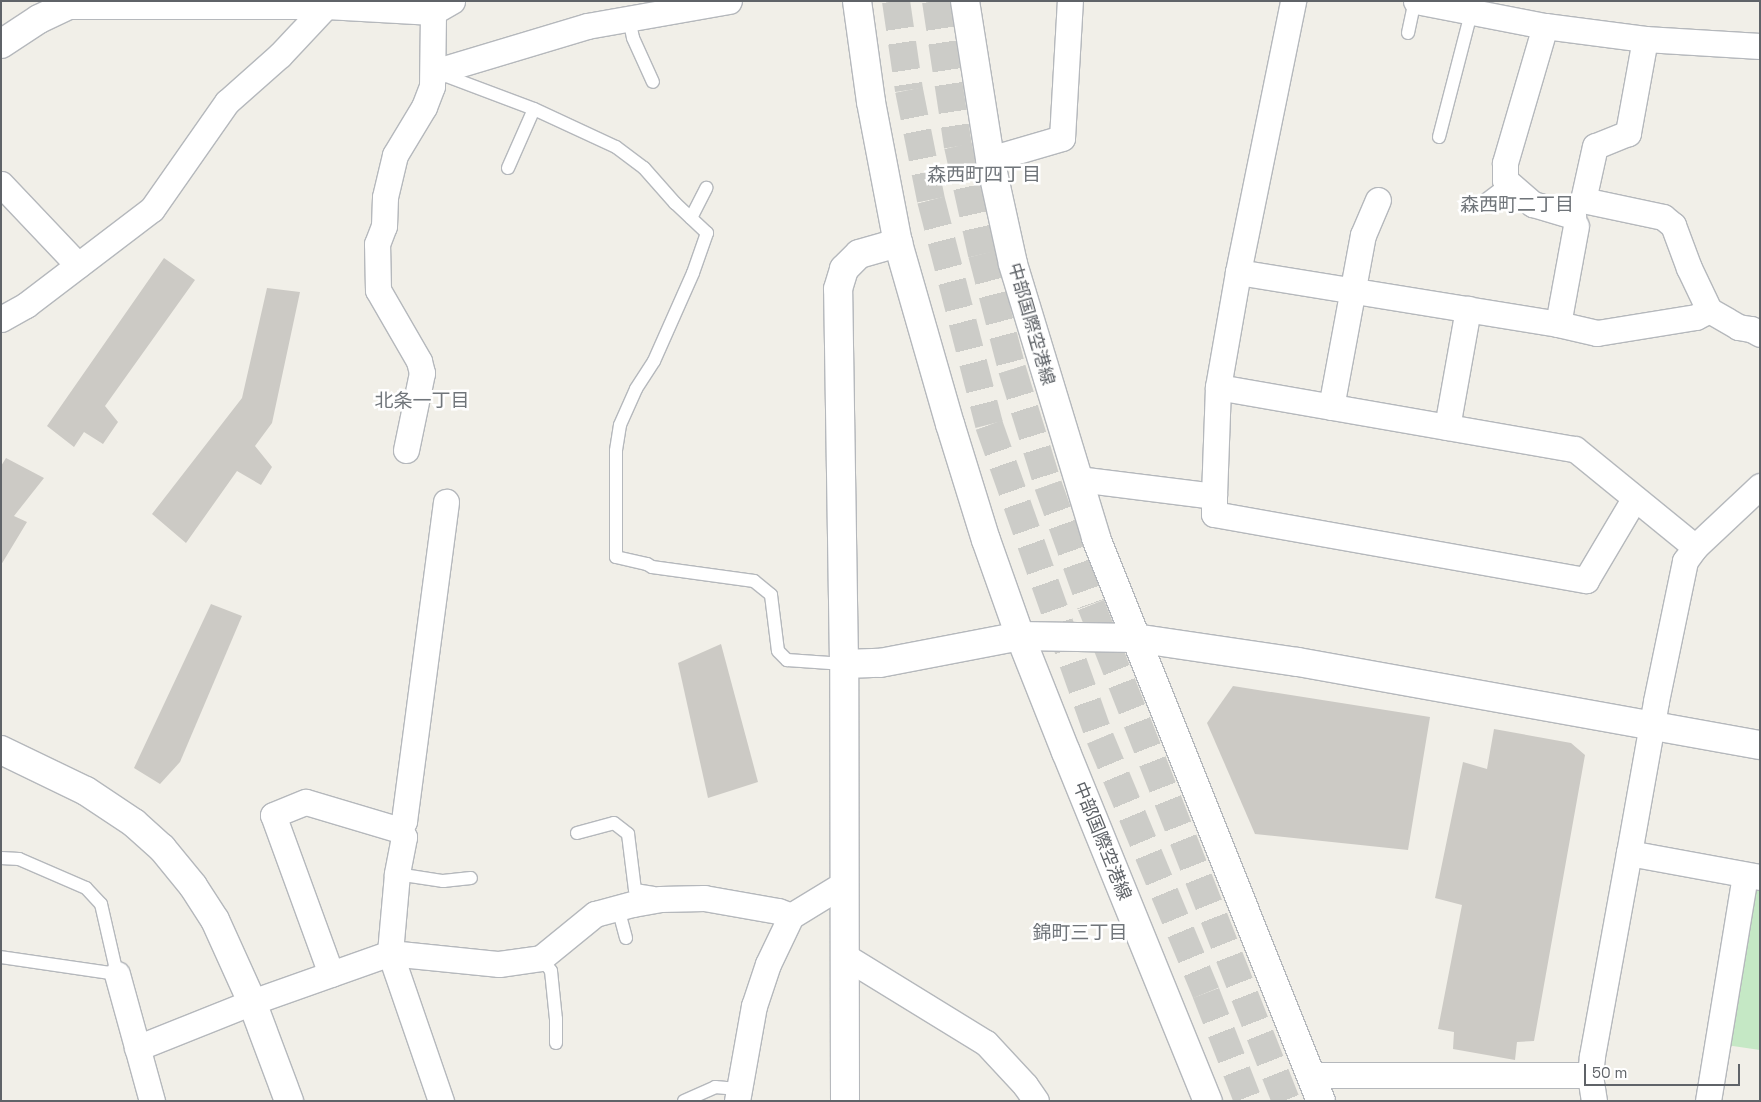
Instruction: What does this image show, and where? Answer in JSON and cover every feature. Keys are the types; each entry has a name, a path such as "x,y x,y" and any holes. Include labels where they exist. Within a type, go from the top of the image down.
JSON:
{"main road":[{"name":"中部国際空港線","path":"856,1 871,102 898,243 950,424 1020,636 1208,1101"},
{"name":"中部国際空港線","path":"965,1 990,159 1013,264 1096,538 1312,1075 1320,1101"},
{"path":"1,44 56,7"},
{"path":"845,1101 844,664 838,289 844,269 859,254 898,243"},
{"path":"844,664 880,663 1020,636 1135,638 1298,662 1760,745"},
{"path":"1,750 86,791 134,823 162,848 194,886 215,920 252,1002 288,1101"}],"street":[{"path":"434,72 587,26 729,1"},
{"path":"990,159 1062,138 1070,1"},
{"path":"1293,1 1238,272 1218,387 1214,514 1586,580 1634,499"},
{"path":"1415,1 1471,13 1516,11 1546,26 1645,39 1760,46"},
{"path":"1,319 26,305 152,209 227,102 280,55 326,6"},
{"path":"56,7 443,7 432,86 424,107 394,155 385,197 384,226 377,244 378,290 419,361 422,373 406,450"},
{"path":"1546,26 1505,162 1505,180 1533,204 1575,221 1558,324"},
{"path":"1645,39 1628,133 1595,146 1583,200 1663,217 1673,225 1689,268 1709,310 1738,327 1751,329 1760,334"},
{"path":"1,184 78,265"},
{"path":"1331,407 1363,235 1378,200"},
{"path":"1238,272 1597,332 1696,317 1709,310"},
{"path":"1447,427 1468,309"},
{"path":"1218,387 1575,449 1695,548"},
{"path":"1078,479 1214,496"},
{"path":"1594,1101 1590,1075 1653,727 1656,701 1685,561 1695,548 1760,486"},
{"path":"400,830 404,821 446,502"},
{"path":"330,974 273,815 306,802 400,830 404,837 397,874 390,953 441,1101"},
{"path":"1630,853 1752,876 1708,1101"},
{"path":"738,1095 754,1006 768,964 791,916 845,883"},
{"path":"137,1048 252,1002 390,953 499,964 541,958 584,916 660,899 704,898 778,911 791,916"},
{"path":"846,957 986,1043 1025,1085 1036,1101"},
{"path":"117,974 152,1101"},
{"path":"1312,1075 1590,1075"}],"lane":[{"path":"1408,33 1415,1"},
{"path":"1439,137 1471,13"},
{"path":"629,19 633,38 653,82"},
{"path":"434,72 451,76 534,109 616,147 644,168 707,233 693,273 654,361 636,389 620,424 616,451 616,557 647,564 652,567 754,581 771,595 778,651 787,660 844,664"},
{"path":"508,168 534,109"},
{"path":"1476,208 1501,188 1505,180"},
{"path":"692,218 706,188"},
{"path":"577,833 614,823 628,834 635,890 659,894 660,899"},
{"path":"1,858 19,859 86,888 101,904 117,974 1,957"},
{"path":"397,874 443,881 471,878"},
{"path":"618,908 626,938"},
{"path":"541,958 551,972 556,1019 556,1043"},
{"path":"684,1101 715,1088 738,1095"}],"green space":[{"path":"1749,888 1760,890 1760,1050 1726,1045"}],"building":[{"path":"164,258 195,280 105,406 118,422 103,444 84,432 74,447 47,426"},
{"path":"267,288 300,292 272,423 255,446 272,467 261,485 237,471 186,543 152,514 242,398"},
{"path":"6,458 44,478 14,516 27,522 1,565 1,466"},
{"path":"211,604 242,616 180,762 160,784 134,768"},
{"path":"721,644 758,782 708,798 678,663"},
{"path":"1233,686 1430,717 1408,850 1255,834 1207,723"},
{"path":"1494,729 1571,743 1585,755 1534,1041 1517,1042 1515,1060 1453,1049 1454,1032 1438,1029 1462,905 1435,898 1463,762 1487,769"}],"tunnel":[{"path":"896,1 909,90 931,200 989,425 1100,738 1206,993 1248,1101"},
{"path":"936,1 958,146 982,254 1012,369 1048,485 1091,605 1286,1101"}],"district":[{"name":"森西町四丁目","path":"984,175"},
{"name":"森西町二丁目","path":"1517,205"},
{"name":"北条一丁目","path":"422,401"},
{"name":"錦町三丁目","path":"1080,933"}]}
